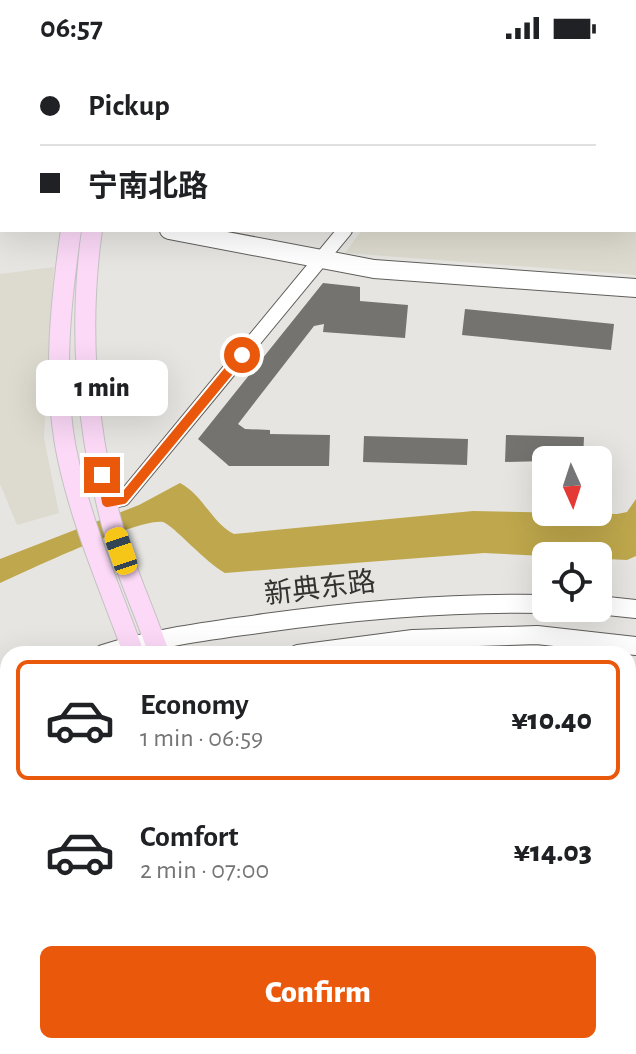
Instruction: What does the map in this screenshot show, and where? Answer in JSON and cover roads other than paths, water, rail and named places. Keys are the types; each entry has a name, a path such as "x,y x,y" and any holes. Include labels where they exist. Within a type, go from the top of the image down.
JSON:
{"main road":[{"path":"71,232 62,287 59,375 65,444 88,529 132,646"},
{"path":"92,232 84,290 86,394 110,512 156,646"},
{"path":"180,232 374,269 636,288"},
{"name":"新典东路","path":"156,646 344,612 472,602 532,604"},
{"path":"612,606 636,609"},
{"path":"359,646 413,639 537,635 636,646"}],"street":[{"path":"110,512 343,232"}]}
